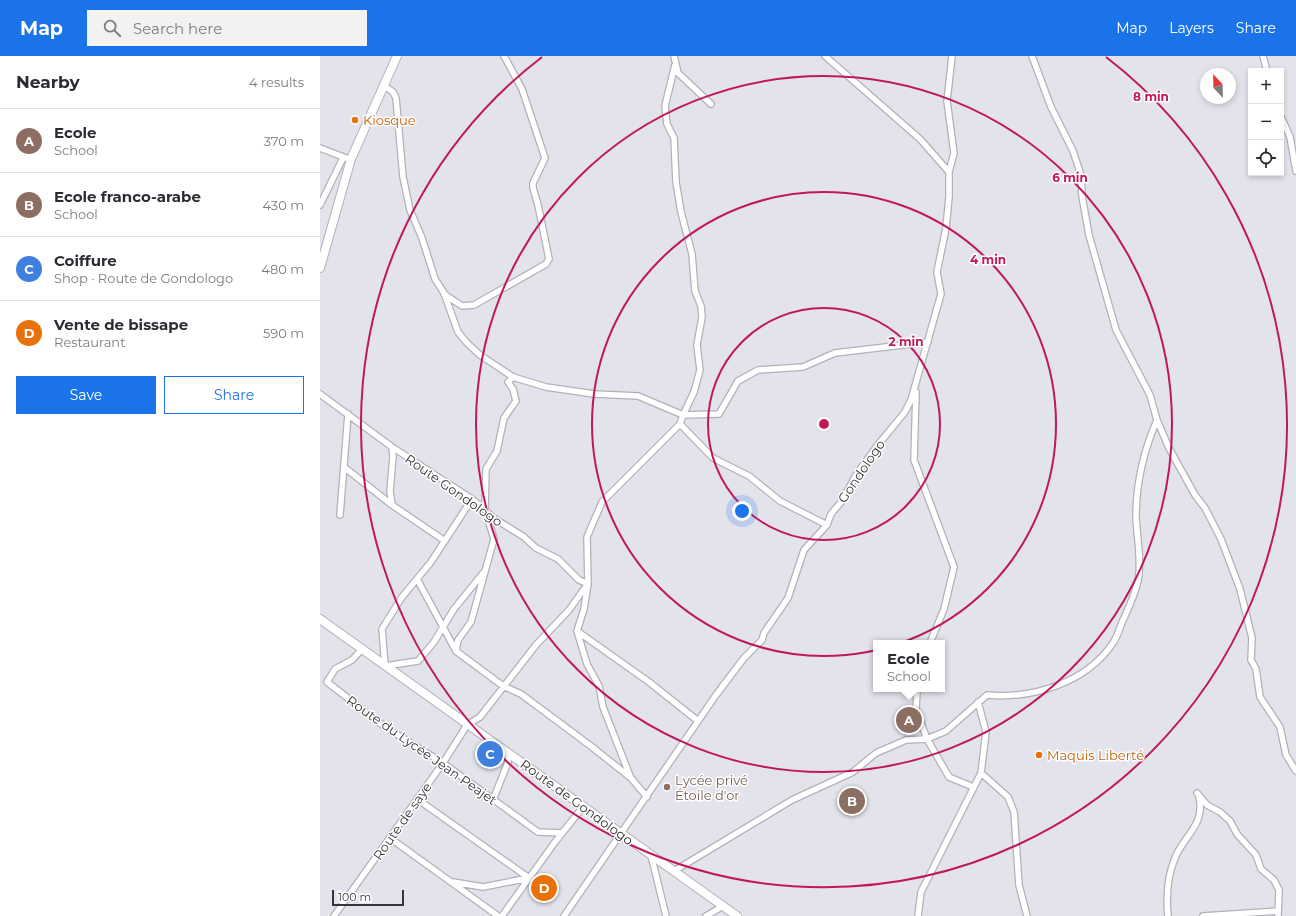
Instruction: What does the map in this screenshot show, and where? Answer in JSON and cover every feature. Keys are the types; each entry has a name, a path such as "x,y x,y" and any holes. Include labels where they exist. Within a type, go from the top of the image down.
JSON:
{"street":[{"path":"320,205 321,198 347,159 396,56"},
{"path":"444,293 462,306 474,304 546,264 549,259 533,188 533,182 545,158 522,89 504,56"},
{"path":"674,56 678,73 711,104"},
{"path":"825,56 920,139 949,172"},
{"name":"Gondologo","path":"564,916 698,721 744,658 762,640 764,633 788,598 804,550 827,525 831,514 842,501 861,469 877,446 905,412 916,386 942,294 937,272 946,228 949,197 949,172 954,153 947,101 952,56"},
{"path":"1032,56 1051,107 1073,151 1081,175 1082,196 1089,236 1116,330 1129,356 1141,375 1154,404 1157,420 1169,448 1195,495 1205,508 1229,560 1240,589 1252,638 1251,660 1256,668 1260,697 1280,727 1286,755 1296,771"},
{"path":"1263,56 1266,68"},
{"path":"631,778 603,708 599,686 587,664 577,631 584,609 588,584 587,537 602,502 680,424 694,392 700,370 698,345 702,317 701,306 694,291 692,254 681,212 676,182 674,138 667,124 665,106 676,65"},
{"path":"383,85 393,92 396,98 403,177 410,210 422,238 435,279 444,293 458,332 466,344 512,376 546,388 594,394 638,396 683,415 719,414 738,381 758,370 803,367 835,352 928,342"},
{"path":"1284,124 1290,137 1296,171"},
{"path":"320,148 347,159"},
{"path":"320,268 347,159"},
{"path":"456,651 458,640 471,622 494,539 485,509 486,469 497,451 504,418 516,401 514,389 508,382 512,376"},
{"path":"916,386 914,460 954,567 944,609 931,640"},
{"name":"Route Gondologo","path":"320,394 392,447 472,499 495,519 524,537 536,548 558,558 580,580 588,584"},
{"path":"340,515 348,414"},
{"path":"674,871 792,800 853,772 876,752 906,740 927,739 946,731 987,695 1020,695 1057,686 1086,671 1113,643 1138,581 1139,557 1136,517 1139,486 1144,454 1157,420"},
{"path":"680,424 712,458 748,476 780,501 827,525"},
{"path":"392,447 393,456 390,491 392,505"},
{"path":"344,467 392,505 444,541"},
{"path":"472,499 431,562 402,597 382,629 385,666 418,661 434,642 454,609 486,569"},
{"path":"417,579 456,651 503,686 521,694 592,747 631,778 647,797"},
{"path":"467,725 480,717 536,645 569,610 588,584"},
{"name":"Route de Gondologo","path":"320,619 737,916"},
{"path":"577,631 649,682 698,721"},
{"name":"Route du Lycée Jean Peajet","path":"362,649 352,660 335,669 328,682 385,727 443,763 538,832 562,833"},
{"path":"917,692 916,710 927,739 949,777 973,787"},
{"path":"918,916 921,892 981,773 986,732 978,702"},
{"name":"Route de saye","path":"336,915 443,763 467,725"},
{"path":"493,800 508,762 509,753"},
{"path":"981,773 1008,797 1014,812 1019,885 1027,916"},
{"path":"1168,916 1166,895 1171,870 1175,857 1190,836 1200,814 1201,805 1198,793 1207,805 1220,812 1230,821 1237,834 1256,855 1261,869 1274,880 1279,890 1278,913 1203,916"},
{"path":"417,799 529,878"},
{"path":"502,916 562,833 583,807"},
{"path":"390,838 498,916"},
{"path":"650,855 665,916"},
{"path":"451,882 483,887 529,878"},
{"path":"706,916 723,906"}],"place":[{"name":"Kiosque","path":"355,120"},
{"name":"Ecole","path":"909,720"},
{"name":"Coiffure","path":"490,754"},
{"name":"Maquis Liberté","path":"1039,755"},
{"name":"Lycée privé Étoile d'or","path":"667,787"},
{"name":"Ecole franco-arabe","path":"852,801"},
{"name":"Vente de bissape","path":"544,888"}]}
